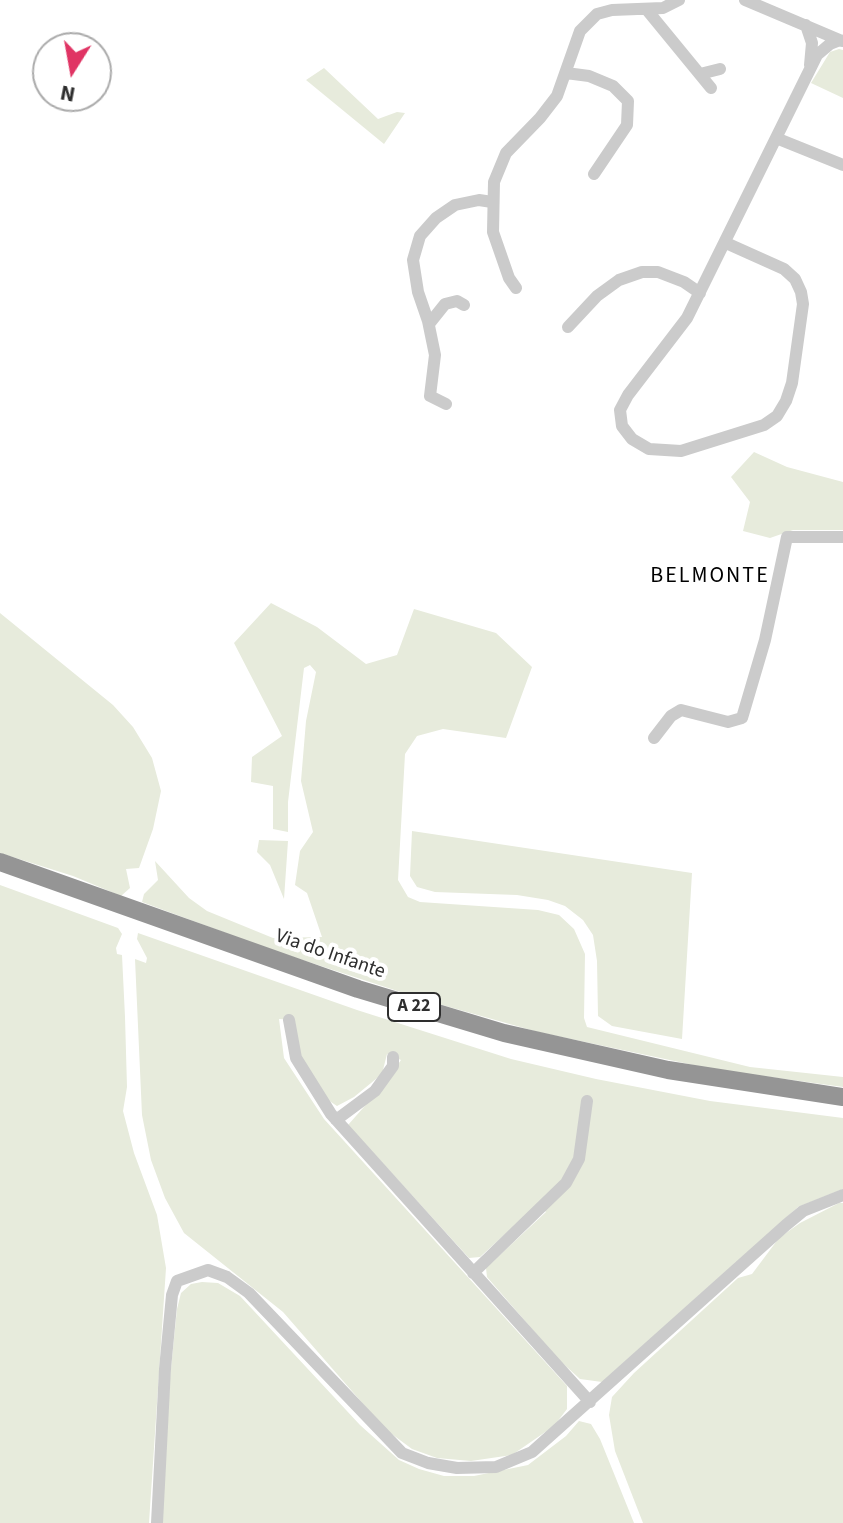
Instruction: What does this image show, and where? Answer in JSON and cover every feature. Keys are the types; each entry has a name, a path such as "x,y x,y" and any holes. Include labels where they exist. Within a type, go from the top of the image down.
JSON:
{"highway":[{"name":"Via do Infante","path":"0,862 358,989 491,1029 604,1058 843,1097"},
{"name":"Via do Infante","path":"0,875 349,998 498,1044 680,1085 843,1109"}],"street":[{"path":"516,288 497,249 493,232 494,182 506,153 557,96 580,31 597,14 612,10 647,10 679,0"},
{"path":"745,0 841,41"},
{"path":"647,10 711,88"},
{"path":"806,25 812,43 812,60 808,71"},
{"path":"726,243 784,269 795,279 801,292 803,304 792,383 786,401 777,416 764,425 681,451 649,449 632,439 622,426 620,410 687,318 817,55 830,44 841,41"},
{"path":"700,74 720,69"},
{"path":"566,73 589,76 613,86 628,101 627,125 594,174"},
{"path":"776,138 843,165"},
{"path":"446,404 430,396 435,355 413,260 420,236 436,218 455,205 479,200 492,202"},
{"path":"568,327 597,296 619,280 642,272 658,272 684,282 700,293"},
{"path":"429,324 452,300 464,305"},
{"path":"654,738 671,716 681,710 728,722 742,718 765,640 787,537 843,537"},
{"path":"289,1020 296,1058 336,1120 590,1402"},
{"path":"336,1120 375,1091 393,1066 393,1057"},
{"path":"473,1273 566,1183 579,1159 587,1101"},
{"path":"157,1523 172,1295 177,1281 208,1270 227,1277 249,1293 402,1453 428,1463 457,1468 496,1467 532,1452 803,1211 843,1195"}],"shaded area":[{"path":"843,50 843,98 811,83 830,52"},
{"path":"324,68 378,119 397,112 405,113 384,144 306,80"},
{"path":"754,452 787,467 843,482 843,530 793,530 770,538 743,531 750,502 731,477"},
{"path":"271,603 317,627 366,664 397,655 414,609 496,633 532,667 506,738 443,729 417,736 405,754 398,880 408,897 420,902 538,910 559,915 574,929 585,954 584,1018 587,1027 750,1067 843,1077 843,1087 712,1069 538,1032 428,1001 269,949 142,902 144,894 158,880 155,861 189,898 207,911 273,938 322,937 307,893 295,885 300,851 313,832 301,781 306,721 316,672 310,665 304,668 288,802 288,832 273,829 273,786 251,782 252,757 282,736 234,643"},
{"path":"0,613 113,705 133,727 152,758 161,791 153,829 139,868 126,869 130,888 121,896 73,876 0,853"},
{"path":"412,831 692,873 682,1039 612,1026 598,1016 593,935 583,920 565,906 517,895 435,892 417,887 410,876"},
{"path":"259,840 288,841 284,899 270,865 257,852"},
{"path":"0,885 118,928 122,934 116,948 117,954 122,955 125,1017 127,1087 123,1111 134,1153 157,1215 166,1268 149,1523 0,1523"},
{"path":"138,933 357,1010 511,1059 710,1101 843,1118 843,1189 798,1207 602,1382 580,1379 558,1359 487,1277 486,1268 546,1212 538,1204 480,1257 469,1258 348,1125 401,1060 387,1054 382,1074 354,1097 337,1106 328,1100 299,1054 293,1020 279,1019 284,1058 324,1119 567,1386 567,1409 554,1426 512,1455 471,1461 437,1458 412,1449 385,1429 283,1312 184,1233 165,1198 151,1160 142,1115 135,959 146,963 147,958 137,939"},
{"path":"843,1203 843,1523 643,1523 615,1451 609,1415 612,1397 738,1278 752,1274 779,1238"},
{"path":"218,1283 240,1296 360,1425 399,1460 419,1469 444,1476 474,1476 528,1465 566,1436 579,1421 591,1424 634,1523 162,1523 177,1309 181,1293 191,1284"}],"district":[{"name":"BELMONTE","path":"710,577"}]}
